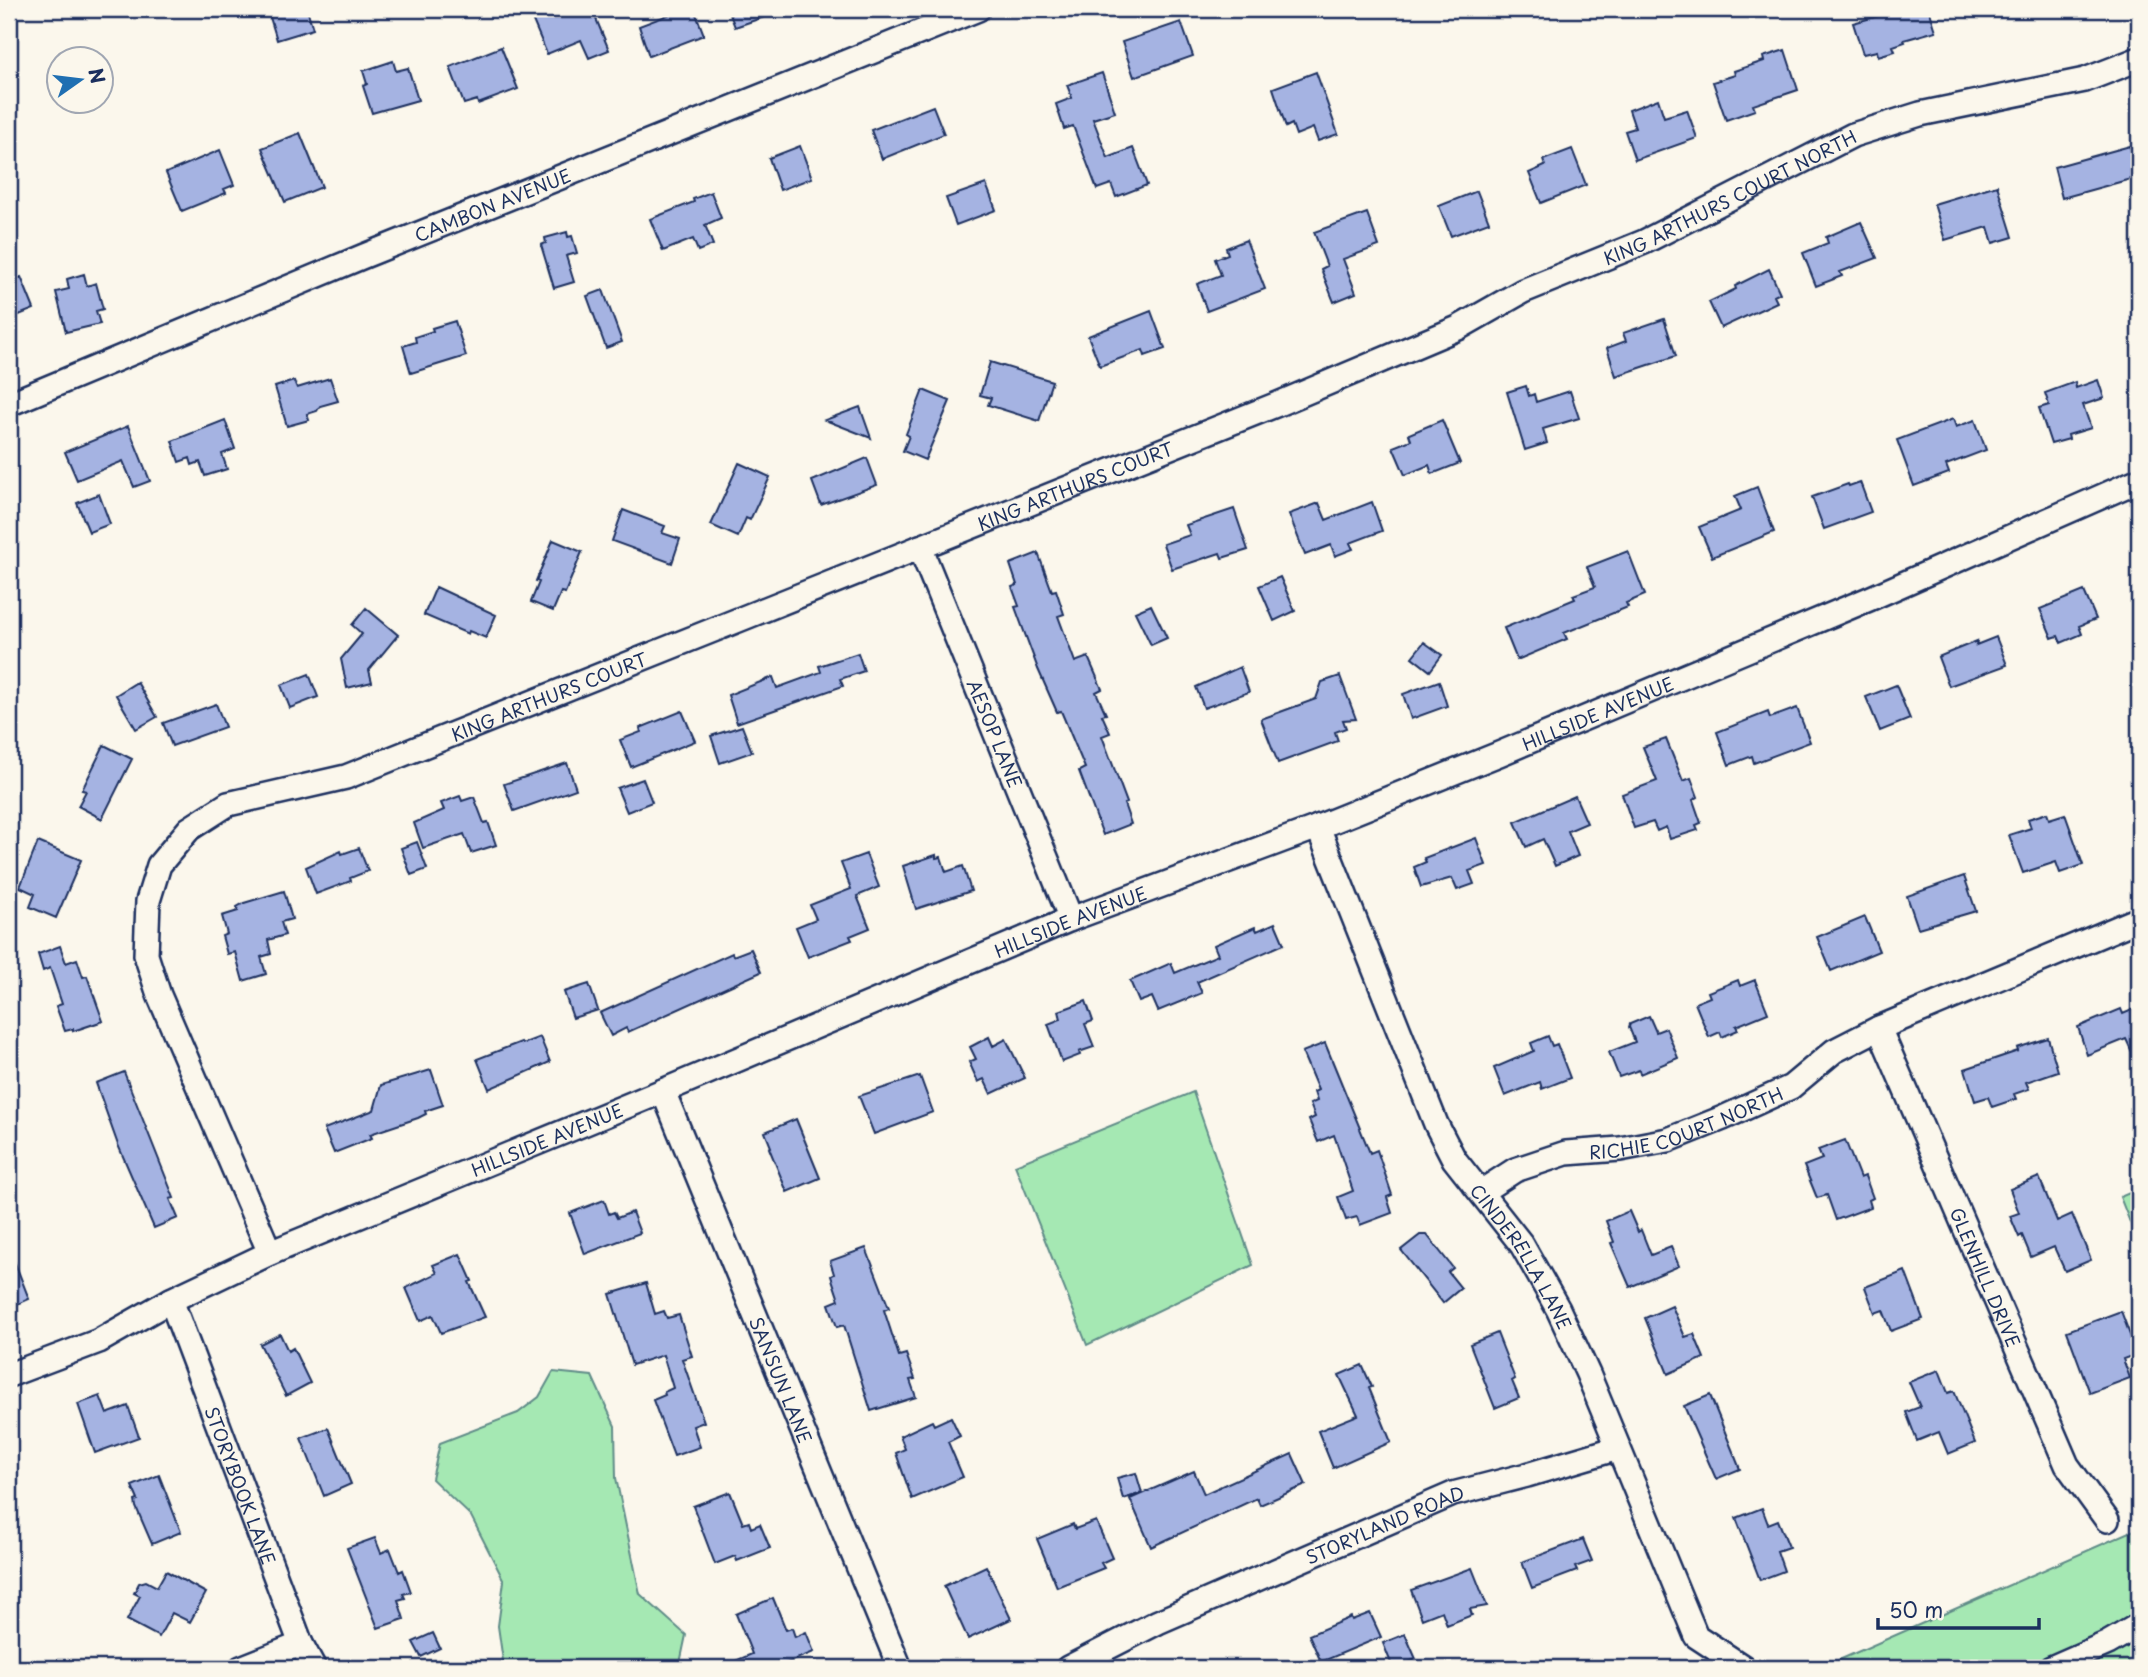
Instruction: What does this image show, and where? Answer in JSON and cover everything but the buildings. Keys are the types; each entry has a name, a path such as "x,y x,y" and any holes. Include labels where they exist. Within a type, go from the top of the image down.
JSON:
{"street":[{"name":"CAMBON AVENUE","path":"9,404 376,251 978,9"},
{"name":"KING ARTHURS COURT NORTH","path":"1336,378 1458,328 1523,291 1644,242 1853,135 1920,114 2085,80 2139,59"},
{"name":"KING ARTHURS COURT","path":"270,1253 159,995 146,955 148,901 159,865 189,829 228,804 346,777 1278,404 1336,378"},
{"name":"HILLSIDE AVENUE","path":"9,1375 99,1340 171,1300 270,1253 1072,919 1318,827 1856,604 2139,480"},
{"name":"AESOP LANE","path":"920,547 1072,919"},
{"name":"CINDERELLA LANE","path":"1318,827 1436,1124 1454,1158 1521,1245 1558,1309 1588,1374 1696,1636 1743,1667"},
{"name":"RICHIE COURT NORTH","path":"1481,1192 1515,1170 1566,1153 1620,1149 1668,1140 1723,1118 1791,1087 1834,1052 1879,1028 2139,919"},
{"name":"GLENHILL DRIVE","path":"1879,1028 2067,1465 2107,1520"},
{"name":"SANSUN LANE","path":"663,1091 900,1668"},
{"name":"STORYBOOK LANE","path":"171,1300 301,1644 314,1668"},
{"name":"STORYLAND ROAD","path":"1068,1668 1158,1622 1453,1494 1618,1448"},
{"path":"2051,1668 2108,1643 2139,1625"},
{"path":"241,1668 301,1644"}],"green space":[{"path":"1193,1092 1253,1265 1087,1345 1015,1165"},
{"path":"2139,1189 2139,1245 2120,1197"},
{"path":"553,1372 592,1376 615,1426 616,1478 640,1594 686,1635 679,1668 504,1668 498,1626 504,1581 471,1516 432,1479 440,1443 518,1413 539,1397"},
{"path":"2139,1528 2139,1668 1821,1668"}]}
